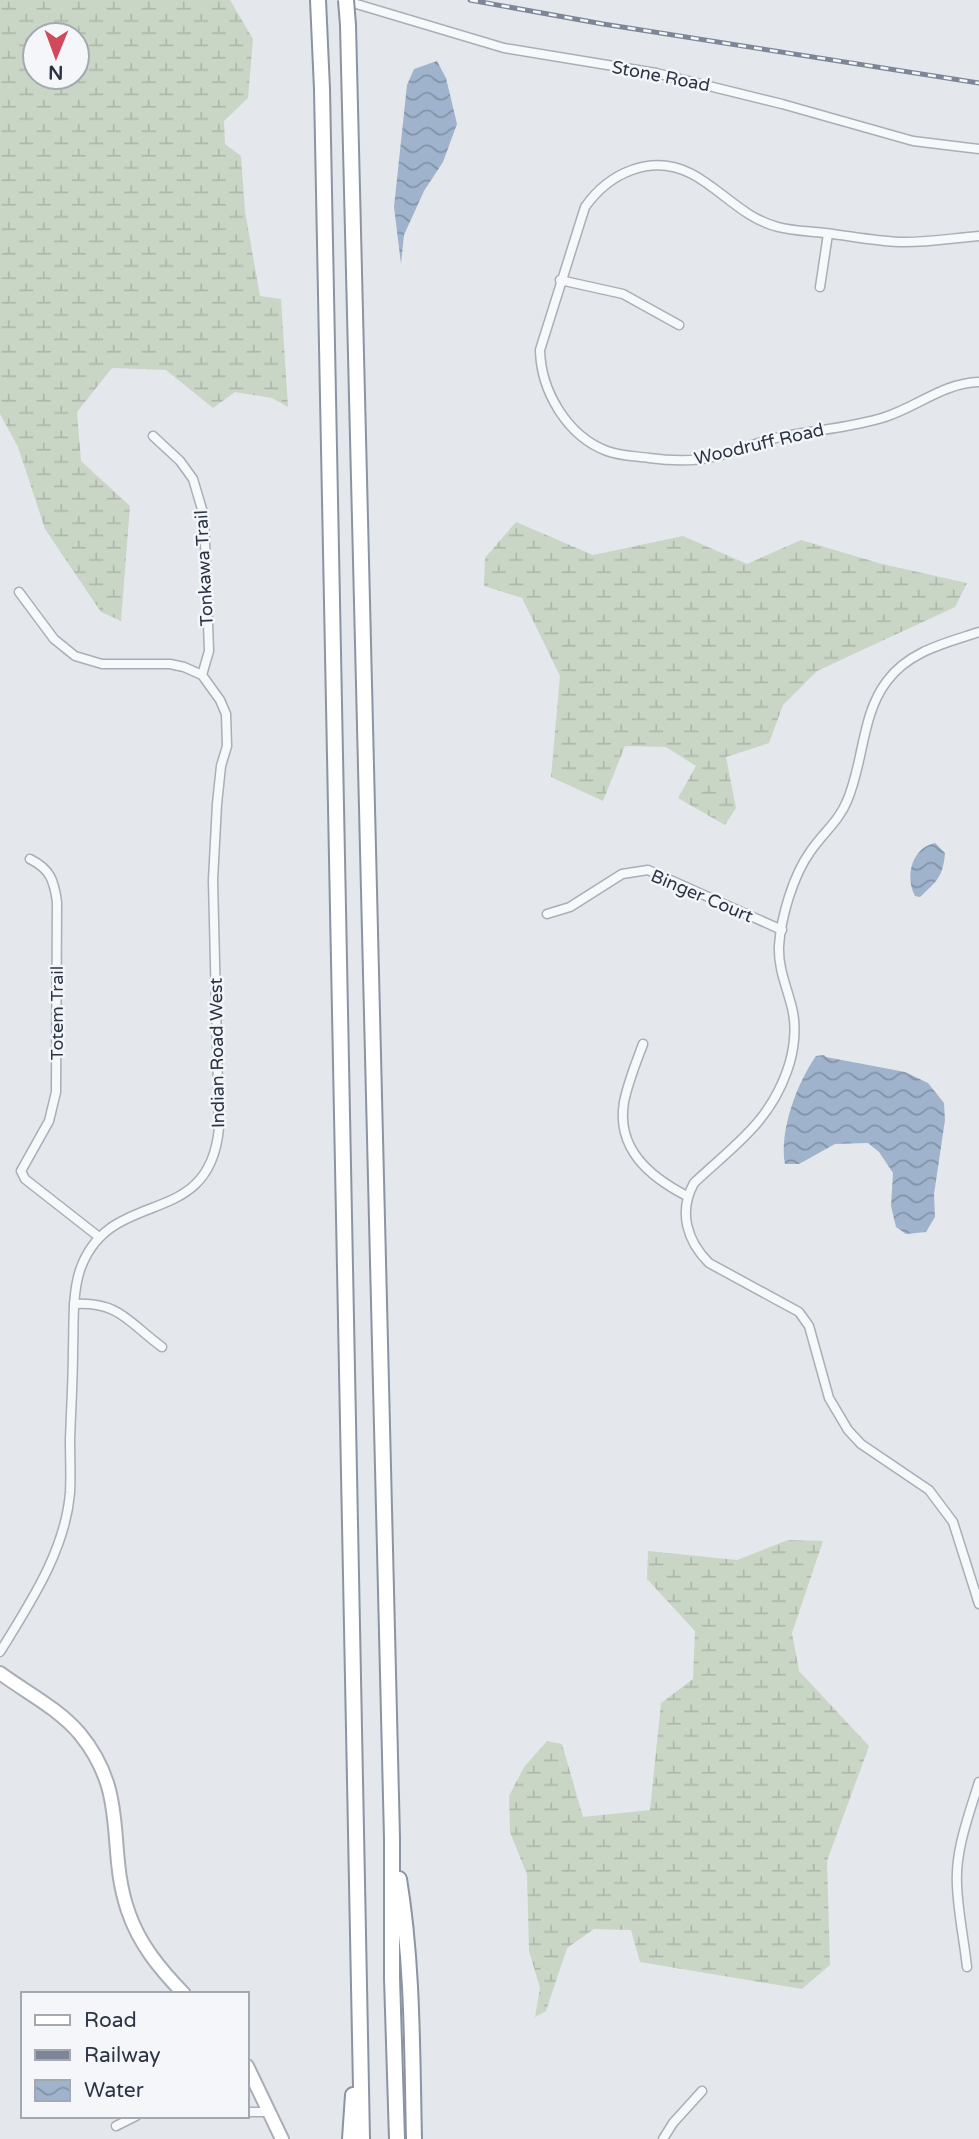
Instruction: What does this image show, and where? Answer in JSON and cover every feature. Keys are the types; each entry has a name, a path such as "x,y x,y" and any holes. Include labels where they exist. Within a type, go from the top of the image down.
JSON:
{"highway":[{"path":"318,0 362,2139"},
{"path":"345,0 348,25 397,2139"},
{"path":"392,1838 404,1909 414,2139"},
{"path":"350,2139 359,1996"}],"street":[{"name":"Stone Road","path":"345,0 504,48 656,73 719,87 913,141 979,149"},
{"name":"Woodruff Road","path":"979,236 901,242 779,227 746,214 691,174 657,166 640,167 608,181 590,200 578,223 540,350 543,381 556,407 584,437 610,452 666,460 689,461 713,457 759,442 864,423 887,416 953,386 979,382"},
{"path":"820,287 828,234"},
{"path":"560,280 623,294 679,325"},
{"name":"Tonkawa Trail","path":"153,436 180,461 193,479 204,516 209,651 202,675"},
{"path":"19,592 54,639 75,656 102,664 170,664 202,675"},
{"path":"979,632 916,655 887,681 870,718 847,801 838,818 811,850 792,886 782,930 780,961 795,1025 788,1069 775,1099 757,1125 694,1183 687,1196 686,1222 698,1252 709,1264 799,1312 809,1326 829,1398 848,1430 861,1444 929,1490 953,1522 979,1604"},
{"name":"Indian Road West","path":"0,1652 35,1594 58,1542 70,1493 74,1304 81,1269 99,1237 125,1218 185,1194 205,1175 217,1149 219,1128 213,842 228,728 220,700 202,675"},
{"name":"Totem Trail","path":"30,859 43,866 51,875 57,902 56,1092 49,1121 21,1171 25,1179 99,1237"},
{"name":"Binger Court","path":"547,914 570,907 622,874 648,870 782,930"},
{"path":"643,1044 624,1104 630,1146 646,1170 687,1196"},
{"path":"74,1304 104,1305 116,1310 162,1347"},
{"path":"0,1673 59,1713 81,1735 96,1757 113,1799 122,1889 128,1911 146,1950 182,1992"},
{"path":"967,1967 957,1884 958,1865 960,1846 979,1782"},
{"path":"248,2068 282,2139"},
{"path":"663,2139 673,2123 702,2091"},
{"path":"248,2112 270,2112"},
{"path":"116,2126 132,2118"}],"green space":[{"path":"0,0 230,0 253,39 248,98 224,121 225,144 241,156 245,211 260,296 281,299 288,407 272,398 235,392 213,408 166,370 112,368 77,412 81,461 130,506 121,621 101,612 45,529 18,447 0,414"},
{"path":"516,522 593,555 683,536 747,564 801,540 882,564 967,583 955,607 817,671 783,705 769,743 726,757 736,808 725,825 678,798 696,766 666,747 625,746 603,801 551,777 560,676 522,598 484,586 485,558"},
{"path":"788,1540 823,1541 792,1633 799,1671 869,1746 827,1861 830,1965 802,1989 640,1962 631,1930 594,1929 567,1948 546,2011 535,2017 540,1988 529,1951 527,1875 510,1832 509,1796 524,1767 547,1741 562,1744 583,1817 650,1810 661,1703 693,1679 695,1631 647,1579 648,1551 737,1560"}],"water":[{"path":"437,61 446,78 457,124 443,162 424,191 404,235 401,264 394,207 407,85 414,69"},
{"path":"935,843 945,853 943,868 935,882 920,897 915,896 911,880 912,864 920,851"},
{"path":"824,1055 905,1072 928,1083 944,1103 945,1120 934,1194 935,1217 926,1232 906,1234 896,1227 891,1206 893,1173 879,1152 868,1143 835,1144 799,1164 785,1164 787,1122 796,1093 816,1056"}],"railway":[{"path":"470,0 603,24 979,83"}]}
